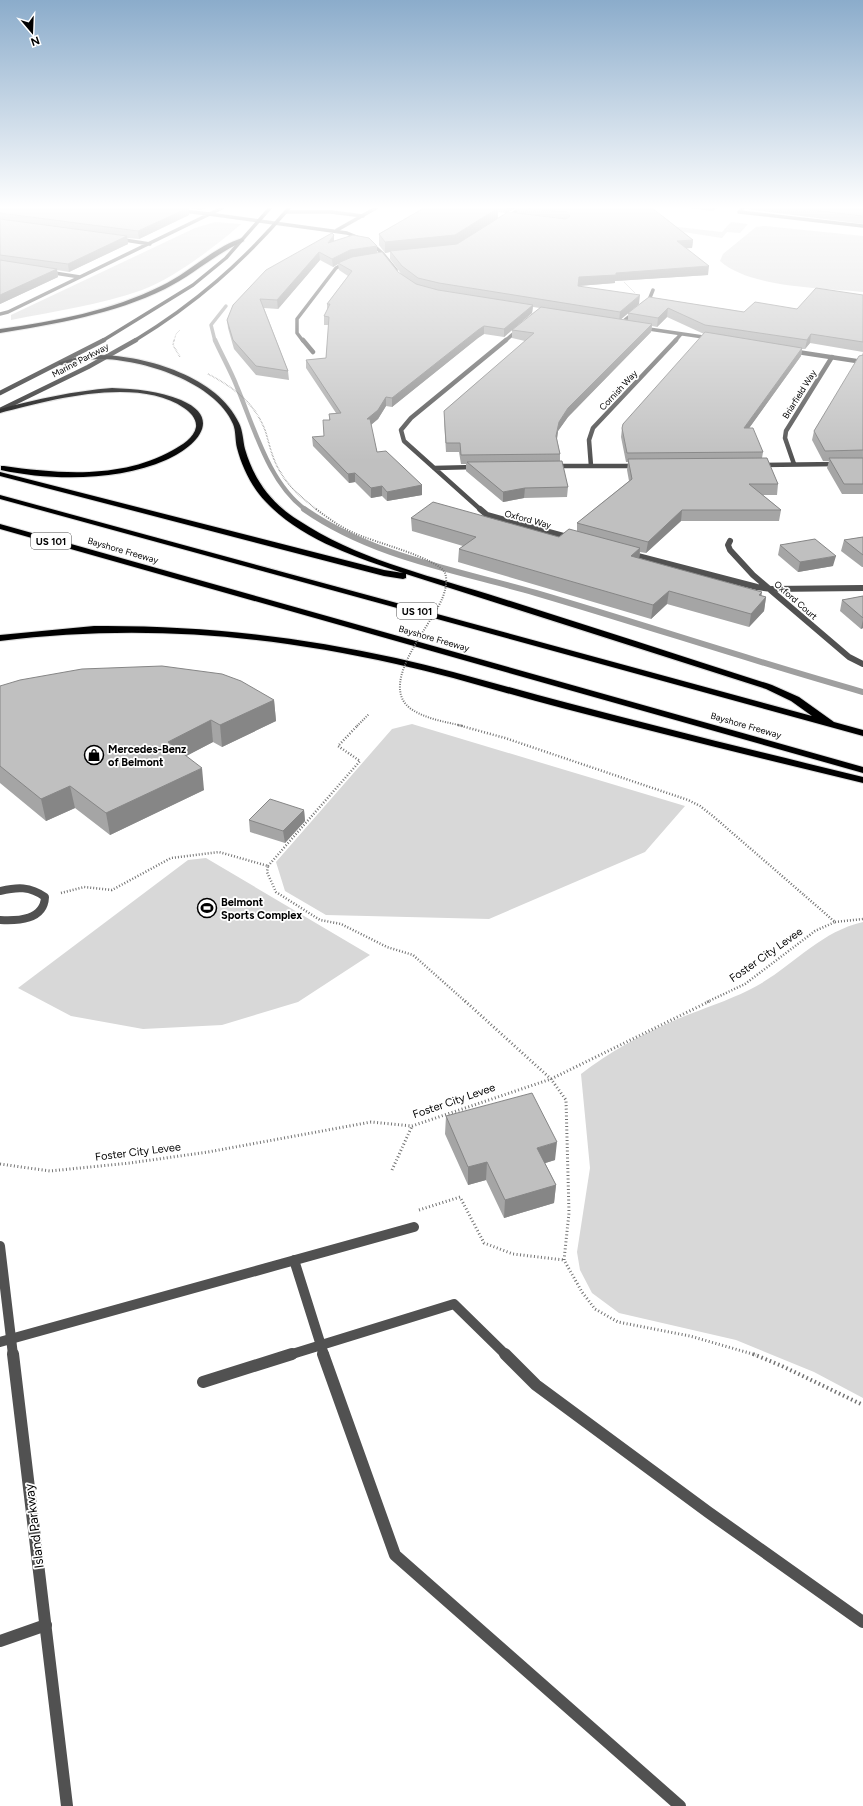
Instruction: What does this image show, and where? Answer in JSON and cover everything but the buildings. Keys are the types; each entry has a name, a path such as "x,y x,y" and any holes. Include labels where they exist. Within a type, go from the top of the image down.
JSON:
{"highway":[{"path":"0,331 84,314 152,292"},
{"path":"61,363 83,358 106,357 143,364 173,373 200,386 220,401 236,424 244,458 260,492 268,502 312,533 352,552 399,569 769,687 795,699 833,726"},
{"path":"0,411 56,396 79,393 122,391 159,396 184,405 198,419 200,427 196,436 176,453 144,465 114,472 65,475 0,467"},
{"path":"0,474 384,573 440,581"},
{"name":"Bayshore Freeway","path":"0,497 863,734"},
{"name":"Bayshore Freeway","path":"0,526 863,770"},
{"path":"0,532 102,556"},
{"path":"0,638 60,631 104,628 166,628 221,632 340,649 410,664 703,742 863,780"}],"main road":[{"name":"Marine Parkway","path":"0,394 61,363 124,328 183,292"},
{"name":"Marine Parkway","path":"0,411 106,357 169,318 205,292"}],"street":[{"path":"0,314 8,312 49,292"},
{"path":"313,352 297,333 296,319 317,292"},
{"path":"620,324 649,300 652,292"},
{"name":"Oxford Way","path":"526,323 411,418 401,430 404,441 486,515 577,540"},
{"path":"614,324 627,326"},
{"path":"635,327 719,340"},
{"name":"Cornish Way","path":"591,466 589,440 593,428 681,334"},
{"path":"787,350 863,362"},
{"name":"Briarfield Way","path":"794,464 785,438 786,431 832,357"},
{"path":"755,465 848,464"},
{"path":"545,466 645,465"},
{"path":"434,468 485,467"},
{"name":"Oxford Court","path":"730,540 728,545 730,550 747,569 849,657 863,664"},
{"path":"622,552 744,585 771,589 863,588"},
{"path":"0,891 19,887 36,889 45,897 45,906 38,914 8,921 0,920"},
{"path":"0,1342 414,1227"},
{"name":"Island Parkway","path":"0,1246 67,1806"},
{"path":"294,1260 320,1345 394,1555 680,1806"},
{"path":"203,1382 454,1304 536,1385 708,1512 863,1622"},
{"path":"0,1641 46,1625"}],"path":[{"path":"182,359 176,352 173,345 176,334 183,326"},
{"path":"202,371 238,392 256,411 260,418 267,442 283,478 302,498 341,526 376,542 434,561 442,568 447,579 444,595 428,626 408,656 400,680 401,697 410,708 421,714 476,730 688,800 700,806 835,922"},
{"path":"369,714 338,746 360,761 268,866 267,872 276,892 320,920 341,924 387,947 413,955 551,1080 566,1100 570,1213 564,1260 582,1292 595,1309 618,1322 690,1336 745,1351 782,1366 863,1405"},
{"path":"45,897 84,887 112,890 172,858 219,852 268,866"},
{"name":"Foster City Levee","path":"0,1164 50,1171 208,1152 371,1122 384,1122 412,1126 551,1080 745,984 815,931 835,922 863,919"},
{"path":"392,1170 412,1126"},
{"path":"416,1210 460,1196 484,1243 513,1254 564,1260"}],"shaded area":[{"path":"59,292 135,292 110,300 11,320 11,315"},
{"path":"412,724 685,806 645,852 489,919 326,915 285,891 276,862 392,729"},
{"name":"Belmont Sports Complex","path":"206,858 370,955 298,1002 222,1025 143,1029 71,1016 18,988 188,860"},
{"path":"863,922 863,1398 814,1372 736,1340 619,1313 592,1293 580,1270 577,1252 590,1168 581,1074 614,1051 649,1032 682,1017 731,998 764,982 832,934"}],"waterway":[{"path":"215,341 211,325 226,306"},
{"path":"215,340 235,381 264,454 272,470 293,499 306,510"},
{"path":"304,509 330,525 387,551 446,569 536,593 863,692"}],"place":[{"name":"Mercedes-Benz of Belmont","path":"94,755"},
{"name":"Belmont Sports Complex","path":"207,908"}]}
